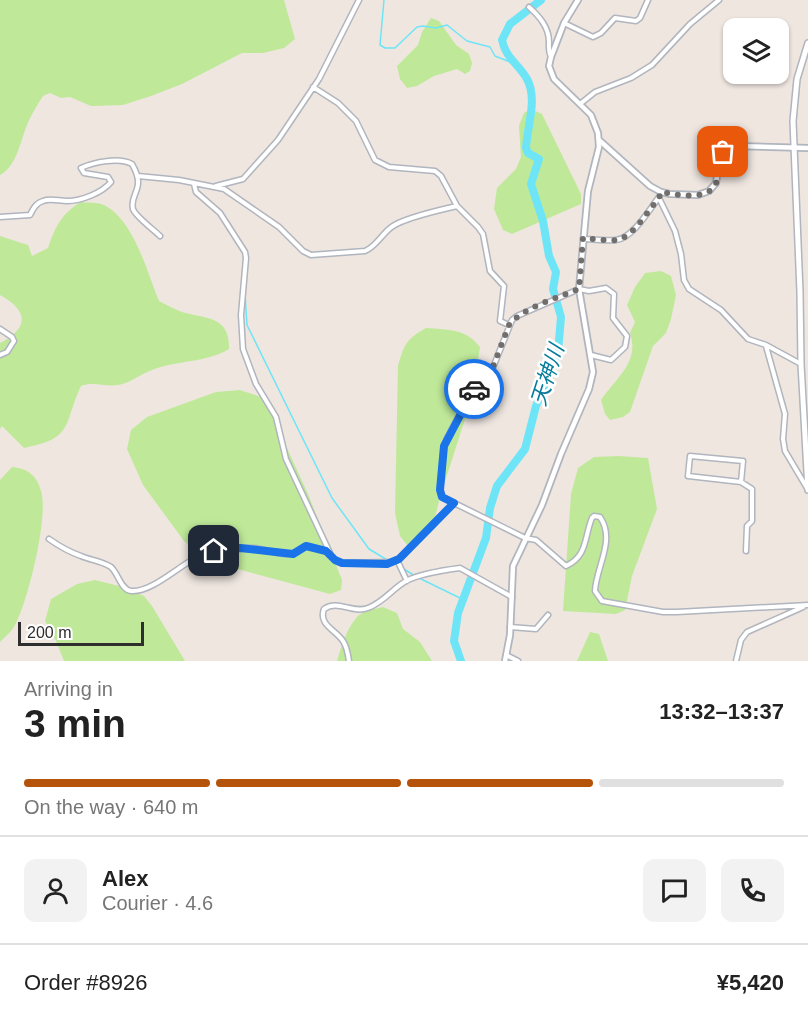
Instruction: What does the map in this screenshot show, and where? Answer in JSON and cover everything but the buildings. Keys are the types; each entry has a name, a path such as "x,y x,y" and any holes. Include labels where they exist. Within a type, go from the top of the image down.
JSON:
{"main road":[{"path":"808,44 797,79 793,121 801,364 808,490"},
{"path":"803,384 808,379"}],"street":[{"path":"213,186 228,184 243,178 278,140 326,66 359,0"},
{"path":"505,661 510,627 513,566 542,504 589,389 593,372 579,289 588,191 599,140 594,121 580,104 554,80 550,70 551,57 564,23 578,0"},
{"path":"564,23 593,37 601,33 615,18 636,21 640,18 648,0"},
{"path":"580,104 595,92 631,78 652,65 682,32 719,0"},
{"path":"529,7 541,19 547,32 548,52 551,57"},
{"path":"313,87 338,103 356,121 375,160 389,167 435,171 446,181 457,206 483,234 490,271 504,286 500,321 509,325"},
{"path":"599,140 660,195 675,231 684,280 689,289 721,310 748,339 766,345 801,364"},
{"path":"660,195 698,195 709,191 716,183 720,155 730,147 808,148"},
{"path":"0,217 30,215 37,203 45,200 77,200 108,186 111,182 108,177 82,171 81,168 87,165 124,160 132,164 138,176 139,185 133,203 134,212 160,236"},
{"path":"138,176 224,189 279,227 310,255 365,251 372,248 392,226 438,209 457,206"},
{"path":"194,184 196,192 220,213 244,252 246,258 241,315 243,349 256,384 276,417 286,459 331,555"},
{"path":"583,238 615,240 626,236 635,229 660,195"},
{"path":"591,355 611,360 625,347 627,336 613,318 614,294 606,288 589,291 579,289 517,316 509,325 488,380 473,390 444,446 440,490 442,497 525,538 536,540 566,566 572,563 585,548 592,518 600,517 603,521 606,545 594,591 602,601 663,612 807,605"},
{"path":"0,329 14,341 8,352 0,355"},
{"path":"766,345 785,414 783,438 785,451 808,490"},
{"path":"741,482 743,461 690,456 688,476 741,482 752,489 752,521 747,526 746,551"},
{"path":"49,539 70,552 108,565 114,570 122,584 132,591 157,582 205,553 230,548 254,548 293,554 306,546 326,551 342,563 387,564 397,560 454,503"},
{"path":"397,560 407,581"},
{"path":"349,661 343,640 327,626 323,619 324,609 334,604 355,610 368,608 383,601 407,581 456,568 475,575 512,597"},
{"path":"736,661 741,640 747,632 807,605"},
{"path":"510,627 536,629 548,615"},
{"path":"506,655 518,661"}],"green space":[{"path":"0,0 284,0 295,39 284,48 263,53 242,53 182,84 123,105 91,106 70,97 61,98 50,93 43,96 29,121 14,160 0,175"},
{"path":"431,18 439,21 456,45 469,54 472,63 470,71 465,74 457,69 407,88 400,79 397,66 418,45 422,32"},
{"path":"531,109 542,114 581,194 581,204 512,234 503,230 494,209 497,188 516,169 521,157 519,126 524,113"},
{"path":"81,202 102,204 114,212 131,234 159,301 182,312 208,318 221,325 226,330 229,349 211,357 162,367 122,384 81,386 69,420 60,434 40,444 24,448 2,426 0,429 0,343 16,331 22,319 16,307 0,295 0,236 28,245 32,256 48,248 60,221"},
{"path":"661,271 671,276 676,295 671,319 666,333 653,346 630,412 623,417 610,420 605,414 601,400 625,369 632,353 630,333 635,322 627,305 635,287 645,273"},
{"path":"426,328 462,333 480,347 473,394 440,497 432,530 408,546 400,536 395,513 398,366 407,343"},
{"path":"240,390 261,397 271,413 308,494 342,580 341,590 330,594 212,562 184,541 143,485 127,449 131,430 147,417 216,392"},
{"path":"594,457 648,458 657,509 632,576 625,610 616,614 563,611 571,494 578,468"},
{"path":"12,467 27,471 37,481 43,503 42,519 36,558 26,597 15,625 0,642 0,480"},
{"path":"95,580 144,596 185,661 64,661 45,621 51,599 77,584"},
{"path":"383,607 397,613 403,629 420,642 432,661 337,661 353,621 366,611"},
{"path":"590,632 599,634 608,661 577,661"}],"waterway":[{"path":"384,0 380,45 385,48 395,48 417,27 436,28 447,25 467,41 490,47 495,56 513,63"},
{"name":"天神川","path":"461,661 454,641 458,613 486,538 490,508 497,486 525,449 536,406 558,352 561,317 553,289 556,272 549,256 543,221 531,184 539,159 528,153 526,148 532,95 527,79 506,52 502,40 510,24 541,0"},
{"path":"245,294 247,325 332,498 369,549 389,561"},
{"path":"404,569 415,576"},
{"path":"419,578 462,599"}],"way so far":[{"path":"474,389 488,380 512,320 579,289 583,238 615,240 626,236 635,229 659,198 661,192 698,195 709,191 716,183 718,160 723,152"}],"route":[{"path":"214,551 254,548 293,554 306,546 326,551 342,563 387,564 399,559 454,503 442,497 440,490 444,446 474,389"}]}
